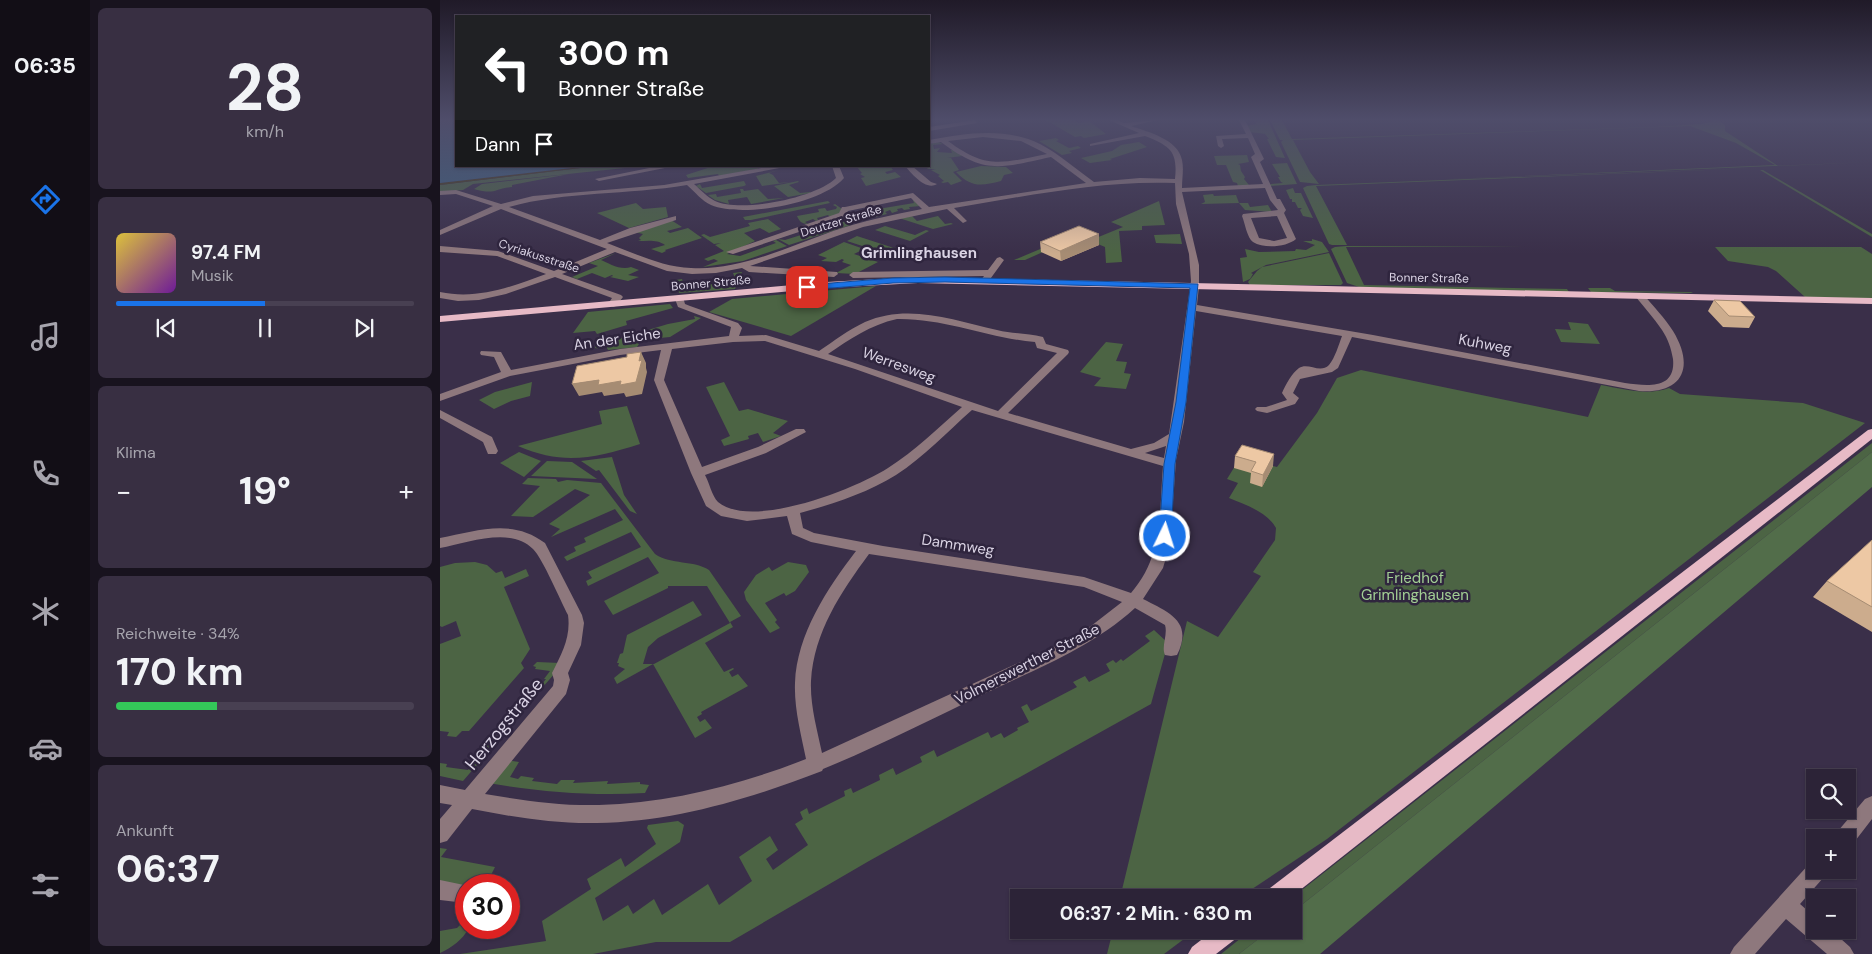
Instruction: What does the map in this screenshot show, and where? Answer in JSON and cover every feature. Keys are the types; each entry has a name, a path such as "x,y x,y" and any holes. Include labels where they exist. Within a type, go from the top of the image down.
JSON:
{"main road":[{"name":"Bonner Straße","path":"440,319 893,281 987,277 1195,287 1872,301"},
{"path":"1285,889 1872,433"},
{"path":"1199,954 1219,939"}],"street":[{"path":"1065,165 1094,185"},
{"name":"Volmerswerther Straße","path":"440,794 519,808 595,814 632,812 724,795 816,765 1058,652 1108,624 1134,600 1148,581 1160,557 1166,523 1169,464 1175,436 1195,287 1194,259 1180,202 1178,186 1179,165"},
{"path":"1259,165 1267,186 1282,210 1280,213 1292,240 1286,242 1255,240 1246,216 1280,213"},
{"path":"599,179 666,167"},
{"path":"440,233 501,206 541,197 639,190 781,167"},
{"path":"689,183 707,199 716,204 733,207 752,206 824,191 839,180 840,176 836,167"},
{"path":"909,167 929,184 926,191 927,210"},
{"path":"910,179 920,176"},
{"name":"Deutzer Straße","path":"440,193 458,192 674,269 713,270 742,264 857,226 948,206 1111,183 1178,186 1267,186"},
{"path":"730,252 842,215 845,209 926,191"},
{"path":"948,206 963,221"},
{"path":"842,215 857,226"},
{"path":"600,243 633,230 673,218"},
{"path":"795,220 804,226"},
{"name":"Cyriakusstraße","path":"440,249 498,254 618,297 613,304"},
{"path":"440,295 452,298 503,293 614,249"},
{"path":"987,277 1000,260"},
{"path":"742,264 749,269 834,274"},
{"name":"Bonner Straße","path":"853,275 902,274 987,277"},
{"name":"Kuhweg","path":"1192,307 1625,386 1656,388 1670,384 1678,373 1675,343 1670,333 1640,296"},
{"path":"680,299 681,305 687,308 736,325 737,328 733,339"},
{"path":"820,355 869,324 890,317 912,315 929,317 1022,339 1039,338 1041,346 1064,352 1000,415"},
{"path":"1261,409 1267,410 1291,402 1293,398 1290,398 1286,393 1296,377 1307,373 1328,370 1334,366 1348,334"},
{"name":"An der Eiche","path":"440,398 506,374 620,352 733,339"},
{"name":"Werresweg","path":"733,339 772,340 970,406 1169,464"},
{"path":"667,347 659,380 711,504 723,512 749,517 793,511 848,494 891,472 970,406"},
{"path":"485,352 497,354 504,364 506,374"},
{"path":"440,413 488,440 492,451"},
{"path":"697,473 762,450 800,432"},
{"name":"Werresweg","path":"1130,452 1158,446 1175,436"},
{"name":"Dammweg","path":"793,511 797,531 800,534 866,548 1085,582 1134,600 1170,621 1174,629 1171,650"},
{"name":"Herzogstraße","path":"440,543 493,533 514,533 530,539 540,547 575,615 578,627 571,652 560,673 562,680 560,689 440,834"},
{"path":"816,765 804,703 805,670 811,640 833,593 866,548"},
{"path":"1852,829 1872,805"},
{"path":"1741,954 1809,879"},
{"path":"1786,905 1843,954"}],"green space":[{"path":"930,165 955,165 959,170 953,172 962,181 951,185 948,182 943,183 941,182 944,181 938,176 940,175 931,170 936,169 928,169 926,167 930,167"},
{"path":"1217,165 1240,165 1245,177 1244,179 1249,185 1238,186 1237,183 1233,182 1226,165"},
{"path":"1272,165 1288,165 1297,184 1269,186 1271,184 1283,183 1278,177 1280,177"},
{"path":"1292,165 1306,165 1319,184 1300,182"},
{"path":"1775,165 1778,166 1430,180"},
{"path":"981,166 1006,167 1013,173 1004,175 1001,181 982,185 967,181 956,172"},
{"path":"589,167 634,167 473,184 463,190 440,192 440,185"},
{"path":"711,167 757,167 758,169 719,176 718,174 688,178 686,175"},
{"path":"857,167 891,167 893,170 885,172 887,174 895,172 901,177 866,186 861,178 865,177 860,174 862,173"},
{"path":"1755,168 1316,186 1347,245 1329,244 1303,188 1316,185"},
{"path":"779,170 769,173 779,183 791,182 762,186 756,176"},
{"path":"1760,170 1872,234 1872,237"},
{"path":"569,174 512,185 512,187 490,192 474,189 482,184"},
{"path":"744,181 746,185 744,186 706,193 696,186 700,184 702,188"},
{"path":"798,181 789,185 800,193 811,193 788,197 774,186"},
{"path":"1293,188 1295,193 1301,193 1313,218 1303,216 1300,210 1302,208 1298,208 1295,202 1292,202 1292,199 1290,199 1286,190"},
{"path":"740,189 744,191 758,189 768,199 784,198 751,204 747,197 728,200 729,204 715,200 708,195 716,194 717,197 741,193"},
{"path":"1213,194 1214,196 1236,195 1239,203 1201,204 1205,202 1203,195"},
{"path":"913,200 921,206 909,207 910,209 904,210 902,208 897,209 898,211 892,213 890,210 885,212 887,214 854,222 851,220 867,213 866,211 914,203"},
{"path":"828,201 830,203 751,220 745,220 743,217"},
{"path":"1159,201 1165,225 1142,226 1142,230 1119,231 1122,262 1106,263 1105,247 1079,236 1025,260 1014,260 1081,232 1096,238 1123,227 1111,222"},
{"path":"636,203 643,209 666,207 668,217 629,228 597,213"},
{"path":"1239,203 1248,203 1250,207 1268,205 1272,212 1245,210"},
{"path":"835,204 842,209 839,214 817,218 818,220 816,221 813,219 805,222 808,224 801,222 797,216 819,212 818,209 825,208 827,211 836,209 837,207 833,205"},
{"path":"912,216 917,221 938,216 945,224 953,224 933,229 899,218"},
{"path":"768,219 781,229 769,233 760,228 744,233 755,241 727,254 740,256 776,243 773,241 776,240 787,246 743,261 703,267 718,261 704,259 724,251 715,245 721,243 714,244 701,235 704,234 710,237 750,226 748,223"},
{"path":"671,220 682,227 667,231 670,233 688,228 702,238 665,250 662,253 651,249 665,245 662,243 638,241 641,240 639,238 643,234 635,232"},
{"path":"846,221 851,225 789,245 778,239 785,240"},
{"path":"885,226 915,235 926,230 929,231 910,241 875,230"},
{"path":"1180,234 1182,244 1156,243 1154,235"},
{"path":"857,236 894,248 904,245 887,254 847,241"},
{"path":"1312,239 1322,242 1329,252 1266,265 1251,273 1253,274 1250,279 1243,282 1240,258 1247,257 1245,249 1259,252 1306,250 1315,245 1303,241 1312,241"},
{"path":"844,242 864,249 854,254 878,262 855,274 836,273 851,265 842,262 844,260 842,259 836,262 821,261 827,258 818,255"},
{"path":"1346,246 1537,246 1346,247 1364,285 1567,289 1569,292 1359,287 1347,283 1331,249"},
{"path":"1715,247 1861,247 1872,254 1872,299 1805,297 1776,271 1768,267 1728,261"},
{"path":"616,253 601,260 611,265 631,267 639,270 628,275 639,277 628,281 610,277 612,275 605,278 592,273 577,279 572,277 598,266 589,263"},
{"path":"1329,253 1343,283 1341,285 1250,285 1248,282 1262,267"},
{"path":"742,272 735,289 679,293 676,280 682,279 683,282 680,283 683,283 684,286 735,278 733,273"},
{"path":"876,286 791,336 709,312 732,299"},
{"path":"1588,288 1610,288 1615,291 1693,293 1591,292"},
{"path":"670,304 673,308 626,321 627,325 597,334 595,331 573,333 588,312"},
{"path":"694,316 701,318 670,337 639,340 635,342 639,344 637,347 608,350 605,344 601,346 602,349 595,348 597,337 601,336 604,343 668,324 695,319"},
{"path":"1568,322 1588,324 1600,344 1561,342 1555,329 1571,330"},
{"path":"1106,342 1123,344 1116,361 1127,362 1124,373 1131,374 1126,389 1094,386 1101,378 1080,372"},
{"name":"Friedhof Grimlinghausen","path":"1361,370 1588,417 1601,385 1644,392 1669,388 1680,394 1803,403 1865,423 1327,839 1252,889 1122,889 1187,621 1218,637 1261,576 1253,572 1275,540 1276,528 1272,522 1262,513 1229,498 1238,483 1227,479 1240,458 1277,467 1317,413 1337,378"},
{"path":"532,382 530,396 511,401 494,409 479,400 495,392"},
{"path":"724,382 739,411 748,409 788,421 773,433 781,436 763,442 758,433 748,436 749,439 724,446 721,440 730,436 706,387"},
{"path":"627,406 640,444 608,453 579,458 550,456 518,446 602,424 599,411"},
{"path":"1872,443 1872,452 1302,905 1302,890"},
{"path":"519,452 541,461 524,477 500,463"},
{"path":"1872,452 1872,487 1320,954 1239,954 1258,939 1302,939 1302,905"},
{"path":"612,457 624,495 637,514 630,511 599,470 596,471 581,461"},
{"path":"547,461 572,462 597,479 531,476"},
{"path":"528,478 556,479 558,482 567,480 601,483 655,554 668,560 696,565 709,570 741,616 730,622 733,627 705,643 724,672 733,668 729,672 732,677 738,674 748,686 701,712 702,714 697,717 700,722 705,719 712,728 695,738 653,664 730,623 707,586 668,586 668,588 613,615 604,601 659,573 648,557 588,586 586,581 592,578 588,572 641,547 631,532 567,561 564,557 576,551 574,547 586,542 584,538 623,520 615,509 551,537 560,529 549,524 590,495 575,489 533,517 511,516 540,486 522,484"},
{"path":"475,562 487,565 496,573 502,571 505,578 526,569 529,576 504,587 530,649 521,663 524,668 469,731 462,731 456,737 447,736 449,732 440,731 440,644 461,636 456,621 442,627 440,626 440,567 455,563"},
{"path":"788,562 806,565 809,572 795,591 786,596 784,593 765,603 777,620 775,622 780,628 770,633 746,600 744,592 756,575 769,567 772,571"},
{"path":"693,601 702,615 658,638 648,647 643,664 653,664 617,684 614,678 625,669 618,666 619,663 617,663 620,654 623,653 627,635"},
{"path":"1154,630 1168,643 1151,704 869,861 730,942 656,942 593,954 460,954 546,941 542,921 591,889 587,879 621,858 625,867 656,844 647,828 648,825 678,821 684,825 680,842 595,898 603,921 628,905 633,914 654,899 662,915 708,884 719,905 752,881 739,857 770,836 778,850 766,859 773,870 808,845 795,824 803,819 800,812 807,808 809,814 845,796 844,791 851,788 853,793 880,780 879,775 893,768 896,775 922,762 920,757 934,750 937,757 988,732 991,738 1001,733 1004,738 1029,722 1021,707 1027,704 1031,711 1077,687 1073,682 1085,676 1089,682 1110,671 1106,664 1113,660 1116,663 1121,659 1123,661 1150,641 1145,636"},
{"path":"537,662 560,663 556,672 507,728 501,726 506,720 510,720 531,692 535,693 546,679 544,679 550,671 535,669 536,667 533,666"},
{"path":"495,735 501,737 463,781 440,776 440,763 447,764 446,767 468,770"},
{"path":"506,760 519,762 510,777 518,779 521,776 534,778 532,781 557,784 561,780 575,780 573,783 608,781 607,784 640,782 640,784 649,785 645,793 586,794 527,789 488,783"},
{"path":"440,848 447,849 441,857 495,867 492,874 455,874 455,888 440,887"},
{"path":"455,928 455,939 460,939 440,953 440,931"},
{"path":"1111,939 1184,939 1164,954 1107,954"},
{"path":"1240,939 1258,939 1239,954 1221,954"}],"sand":[{"path":"580,167 589,167 440,185 440,183"}],"water":[{"path":"440,165 455,165 455,167 580,167 440,183"}],"building":[{"path":"1079,226 1099,234 1060,251 1040,242"},
{"path":"1714,300 1740,301 1755,317 1729,316"},
{"path":"641,352 639,361 642,360 636,382 620,385 621,381 598,385 599,380 572,384 577,366 627,357 627,354"},
{"path":"1242,445 1274,454 1263,475 1251,471 1256,462 1235,456"},
{"path":"1872,540 1872,607 1827,581"}],"district":[{"name":"Grimlinghausen","path":"919,253"}],"route":[{"path":"807,287 863,282 945,280 1195,285 1181,402 1169,464 1165,536"}]}
